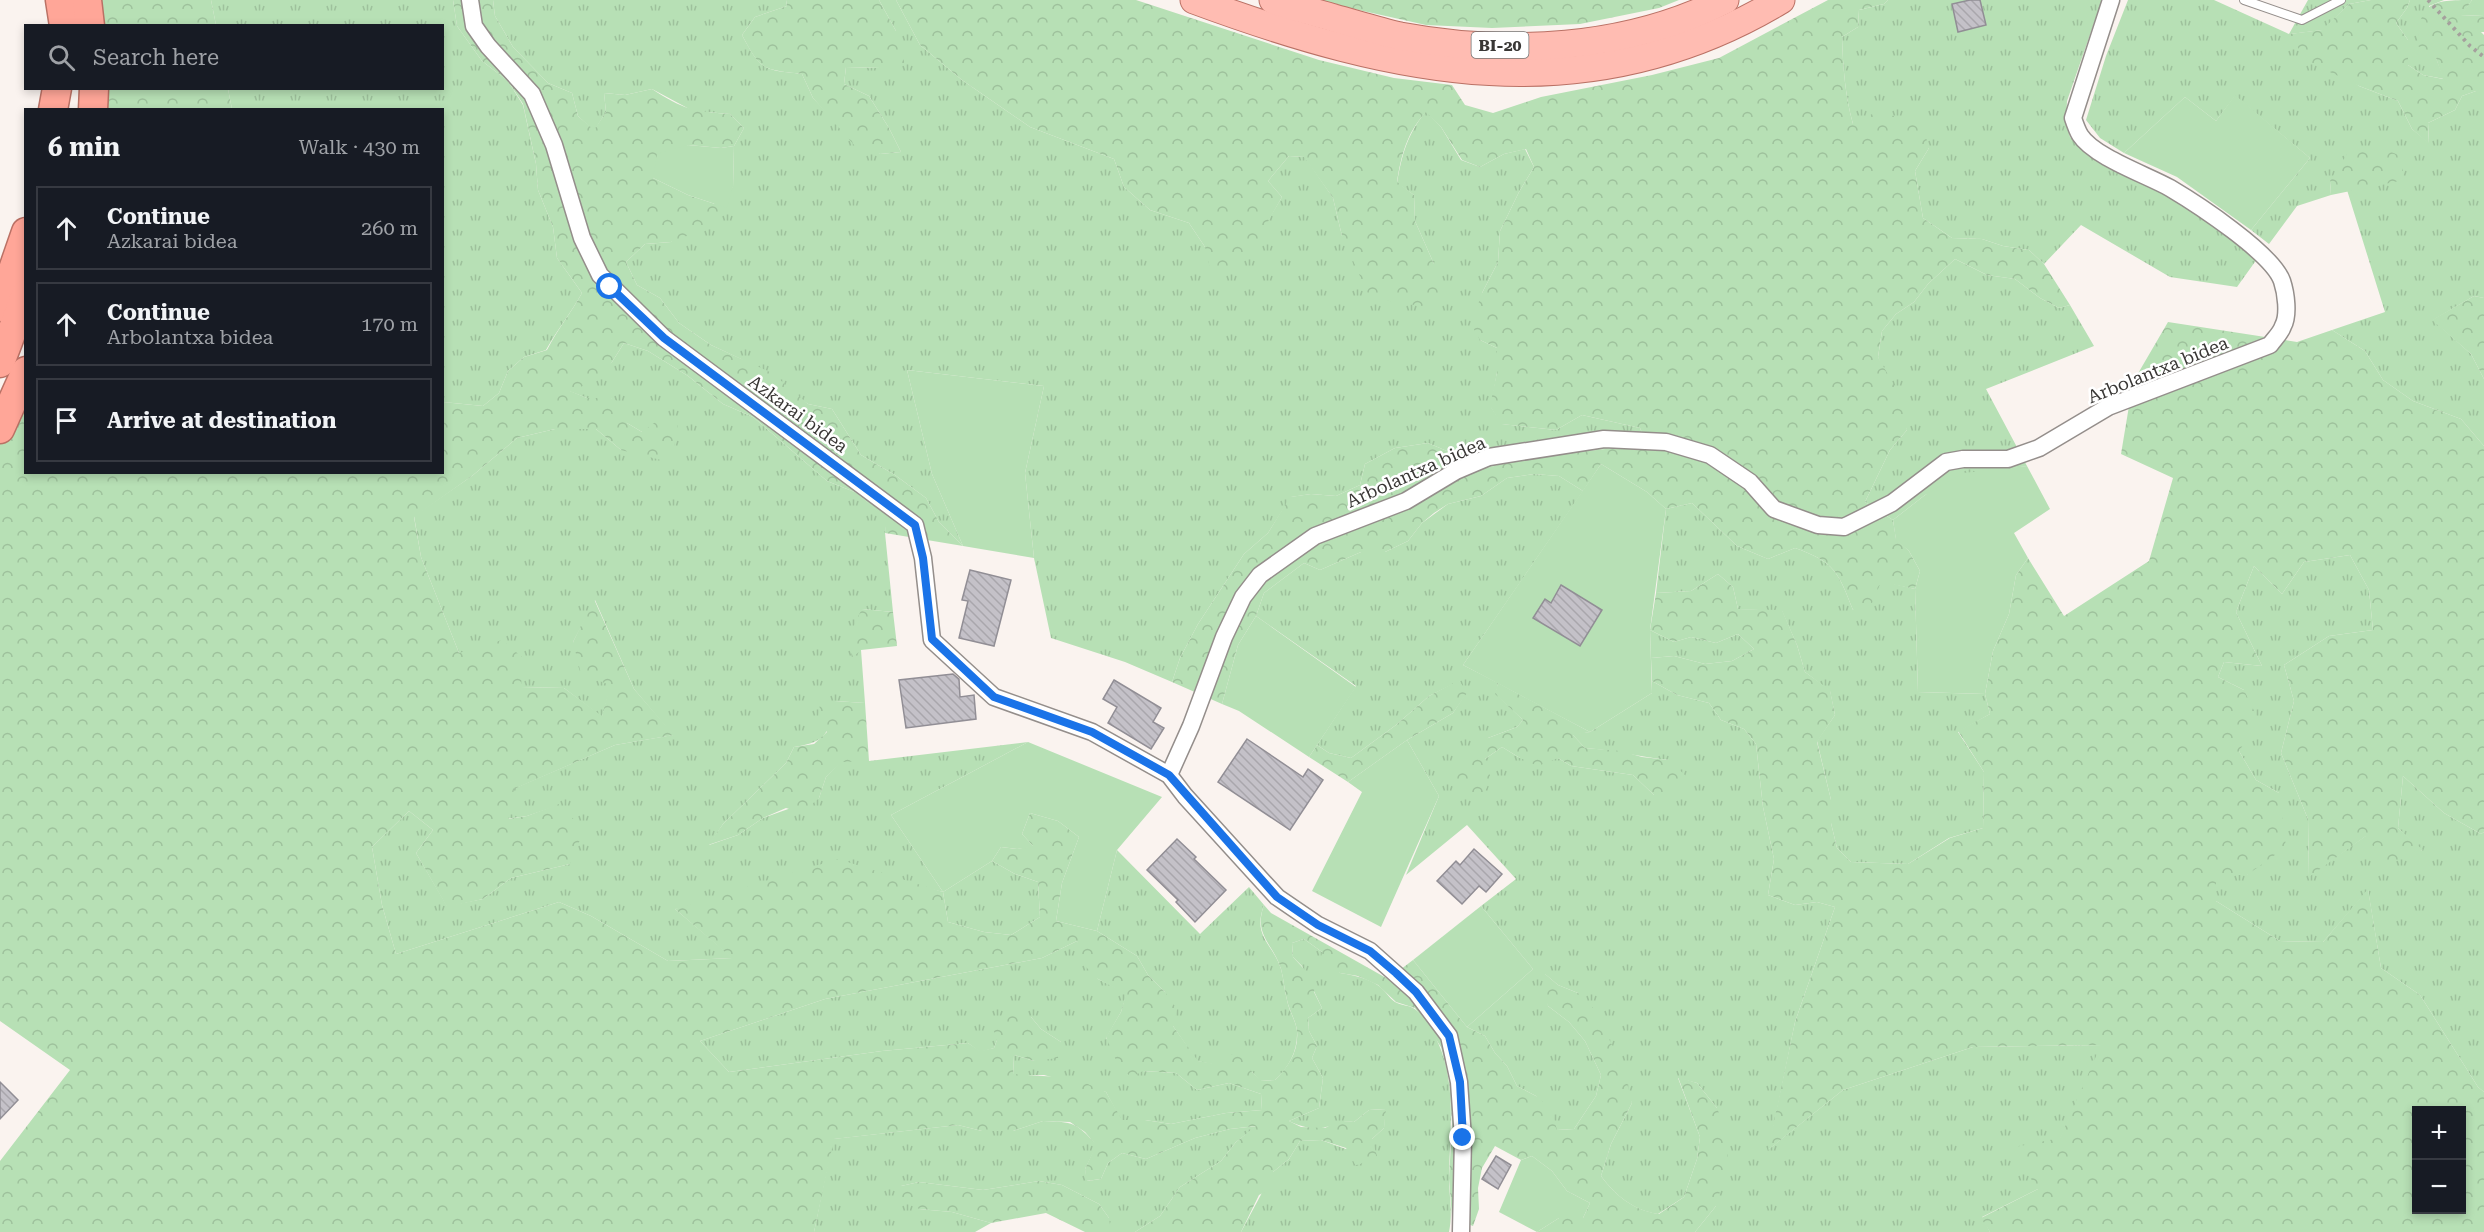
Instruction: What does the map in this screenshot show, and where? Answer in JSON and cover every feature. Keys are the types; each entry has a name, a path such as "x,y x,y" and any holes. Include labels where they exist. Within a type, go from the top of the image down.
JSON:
{"highway":[{"path":"60,0 64,24"},
{"path":"87,0 90,24"},
{"path":"53,108 57,90"},
{"path":"66,108 67,90"},
{"path":"93,108 94,90"},
{"path":"0,307 24,238"},
{"path":"0,363 24,299"},
{"path":"0,429 24,375"}],"main road":[{"name":"BI-20","path":"1194,0 1283,31 1379,58 1450,69 1520,73 1595,69 1649,58 1680,49 1744,22 1780,0"},
{"name":"BI-20","path":"1273,0 1400,36 1462,44 1515,46 1581,43 1635,33 1671,24 1725,0"}],"street":[{"name":"Azkarai bidea","path":"470,0 474,26 488,46 532,94 554,145 582,238 600,275 664,338 915,525 923,558 932,639 994,697 1092,732 1169,775"},
{"name":"Arbolantxa bidea","path":"1169,775 1191,726 1224,637 1243,597 1260,575 1315,536 1406,501 1456,471 1489,457 1604,440 1666,442 1710,455 1750,482 1774,508 1818,525 1845,527 1892,503 1946,462 1963,459 2008,459 2039,448 2108,407 2270,345 2284,326 2286,304 2282,280 2266,258 2210,213 2169,188 2101,153 2080,137 2073,118 2111,0"},
{"path":"1169,775 1277,897 1318,925 1370,951 1416,992 1449,1036 1460,1082 1463,1138 1461,1232"}],"lane":[{"path":"2244,0 2302,20 2341,0"}],"path":[{"path":"2428,0 2470,46 2484,57"}],"green space":[{"path":"86,0 211,0 216,24 90,24"},
{"path":"211,0 453,0 457,26 482,61 508,81 523,105 536,164 538,190 553,227 557,258 582,293 546,350 524,357 508,371 499,393 483,406 444,402 444,108 232,108 228,90 444,90 444,24 216,24"},
{"path":"453,0 493,0 495,16 513,47 548,83 572,93 578,116 594,130 606,112 604,93 625,95 652,89 689,108 730,114 744,128 734,146 721,148 688,145 653,178 688,195 727,208 705,229 671,242 645,244 626,262 637,285 660,298 679,323 711,345 772,373 808,404 832,409 861,455 895,475 926,498 939,522 963,546 885,533 886,519 857,493 827,481 753,417 723,404 688,376 648,351 624,343 612,362 593,382 570,391 587,398 611,398 625,405 627,423 642,432 658,420 678,424 674,447 661,460 621,450 596,429 555,429 517,438 472,476 414,517 421,557 459,653 502,640 523,658 521,687 564,688 602,716 610,685 581,674 573,642 594,599 634,689 674,735 615,745 514,789 508,819 527,816 559,804 584,830 570,864 511,878 483,899 447,907 416,853 433,830 409,811 372,847 382,905 396,954 559,902 591,916 668,961 732,958 675,909 838,859 943,892 948,922 984,932 1011,935 1040,917 1038,882 1015,874 992,861 1001,847 1017,849 1033,846 1022,834 1030,813 1058,821 1079,837 1062,883 1056,921 1097,931 1137,956 1148,975 1165,992 1177,1009 1173,1026 1198,1061 1216,1064 1226,1053 1244,1057 1252,1072 1261,1081 1275,1080 1284,1070 1294,1052 1297,1038 1296,1027 1288,1004 1281,969 1262,932 1261,915 1264,905 1271,913 1388,979 1413,960 1467,1027 1485,1036 1495,1053 1507,1066 1517,1086 1536,1096 1551,1108 1557,1130 1574,1129 1596,1096 1601,1075 1585,1041 1569,1022 1548,1006 1542,989 1544,973 1558,985 1578,993 1596,1011 1624,1071 1632,1103 1611,1144 1601,1176 1619,1196 1641,1209 1659,1214 1684,1197 1697,1159 1700,1137 1678,1077 1697,1083 1717,1108 1727,1134 1728,1163 1716,1206 1695,1232 1537,1232 1559,1218 1583,1218 1590,1203 1567,1191 1552,1171 1532,1156 1521,1160 1495,1146 1482,1168 1478,1188 1479,1209 1473,1226 1452,1218 1449,1178 1452,1124 1449,1078 1441,1047 1415,1008 1396,1002 1378,985 1358,976 1340,973 1320,965 1322,952 1304,939 1292,943 1293,957 1315,981 1314,992 1322,1008 1308,1018 1309,1031 1317,1046 1312,1058 1323,1078 1319,1108 1289,1121 1301,1127 1325,1128 1338,1121 1354,1122 1369,1110 1386,1109 1384,1128 1372,1139 1377,1156 1356,1166 1346,1148 1321,1140 1300,1141 1289,1159 1273,1172 1275,1187 1259,1195 1241,1232 1135,1232 1160,1216 1180,1187 1221,1161 1236,1142 1256,1126 1230,1129 1195,1138 1146,1159 1122,1153 1108,1163 1101,1179 1086,1181 1085,1169 1096,1145 1085,1132 1070,1122 1043,1121 1013,1131 982,1131 958,1125 834,1139 814,1232 0,1232 0,1161 70,1070 0,1021 0,429 24,369 24,474 444,474 444,402 483,406 499,393 508,371 524,357 547,350 582,293 557,258 553,227 538,190 536,164 523,104 508,81 482,61 457,26","holes":["1077,941 1083,964 1098,979 1126,994 1121,1012 1106,1037 1118,1065 1131,1077 1143,1071 1176,1073 1197,1090 1229,1083 1261,1094 1262,1110 1226,1113 1171,1124 1145,1120 1122,1120 1106,1092 1074,1078 1013,1074 1014,1055 1034,1061 1058,1058 1061,1042 1041,1029 1031,1017 1006,1013 991,1022 997,1040 994,1048 980,1051 968,1043 882,1051 729,1072 700,1041 825,999 1042,958"]},
{"path":"493,0 786,0 787,6 755,17 742,35 748,47 759,62 770,69 802,74 813,98 831,117 880,154 901,152 869,96 844,84 846,67 880,68 896,31 879,0 896,0 920,45 962,80 1030,127 1114,159 1124,187 1150,210 1189,223 1205,247 1264,227 1282,197 1268,181 1289,156 1305,157 1333,198 1342,236 1434,264 1415,221 1414,195 1397,183 1406,145 1426,111 1441,127 1461,160 1480,167 1504,154 1525,149 1534,167 1500,231 1498,262 1482,293 1480,340 1497,348 1497,372 1491,407 1502,424 1556,430 1582,415 1640,428 1648,447 1614,448 1519,459 1487,468 1428,443 1395,448 1365,464 1360,485 1336,496 1311,494 1291,497 1268,533 1244,554 1198,624 1180,658 1172,682 1125,662 1051,638 1034,558 1025,473 1044,386 907,370 932,474 963,546 939,522 926,498 895,475 861,455 832,409 808,404 741,359 711,345 679,323 660,298 637,285 626,262 645,244 671,242 733,187 734,146 744,128 730,114 693,111 652,89 625,95 604,93 606,112 594,131 578,116 572,93 548,83 513,47 495,16"},
{"path":"786,0 879,0 896,31 905,65 880,68 846,67 844,84 869,96 901,152 880,154 855,146 813,98 802,74 770,69 754,56 742,35 755,17 787,6"},
{"path":"896,0 1136,0 1319,60 1394,78 1452,85 1465,105 1493,113 1541,97 1652,75 1719,58 1828,0 1888,0 1884,4 1859,10 1858,27 1842,37 1845,81 1853,124 1874,113 1921,120 1929,148 1915,171 1923,218 1952,238 1982,239 2003,246 2029,250 2044,264 2070,305 2059,308 2040,298 2015,279 1987,275 1955,259 1928,284 1914,302 1896,314 1882,331 1878,357 1903,401 1907,430 1890,450 1865,502 1893,520 1896,539 1909,551 1920,571 1915,589 1881,582 1872,603 1853,610 1839,577 1819,558 1795,548 1768,559 1737,546 1692,503 1666,509 1647,492 1601,464 1583,491 1559,476 1534,474 1507,478 1481,496 1448,504 1422,523 1408,541 1385,552 1361,552 1320,570 1304,563 1264,593 1256,616 1238,645 1222,704 1172,682 1180,658 1198,624 1244,554 1268,533 1290,497 1311,494 1336,496 1360,485 1365,464 1395,448 1428,443 1487,468 1518,459 1614,448 1648,447 1640,428 1582,415 1556,430 1501,424 1490,406 1497,372 1497,348 1480,340 1471,324 1482,293 1498,262 1500,231 1534,167 1526,149 1504,154 1480,167 1462,160 1441,127 1426,112 1419,120 1403,154 1397,182 1414,195 1415,221 1434,264 1439,295 1422,306 1393,302 1368,294 1342,236 1333,198 1304,157 1289,156 1268,181 1282,197 1247,258 1227,267 1210,269 1205,247 1189,223 1150,210 1124,187 1114,159 1030,127 962,80 920,45"},
{"path":"1314,0 1679,0 1659,8 1580,24 1492,28 1426,25"},
{"path":"1888,0 2102,0 2067,101 2066,121 2070,137 2083,150 2165,192 2206,219 2257,259 2237,287 2170,277 2081,225 2044,264 2029,250 2003,246 1982,239 1952,238 1923,218 1915,171 1929,148 1853,124 1846,92 1842,37 1858,27 1859,10 1884,4"},
{"path":"2128,0 2214,0 2289,34 2308,0 2371,0 2349,4 2323,30 2290,34 2359,86 2398,101 2412,129 2429,143 2428,123 2455,110 2462,96 2484,91 2484,298 2474,296 2433,320 2471,354 2484,379 2484,446 2461,419 2413,401 2383,380 2365,351 2332,330 2385,312 2347,190 2369,186 2330,181 2331,195 2297,206 2269,244 2251,230 2310,158 2235,96 2216,121 2185,97 2124,153 2100,138 2086,120 2106,56"},
{"path":"2371,0 2410,0 2396,23 2408,40 2408,65 2423,75 2443,79 2436,58 2418,46 2421,20 2425,12 2437,3 2472,0 2461,16 2484,15 2484,32 2481,32 2484,35 2484,91 2462,96 2455,110 2428,123 2429,144 2412,129 2398,101 2359,86 2307,61 2289,34 2322,30 2349,4"},
{"path":"2410,0 2444,0 2429,6 2436,58 2444,79 2423,75 2408,65 2408,40 2396,23"},
{"path":"2472,0 2484,0 2484,15 2460,16"},
{"path":"91,90 228,90 232,108 90,108"},
{"path":"2235,95 2310,158 2251,230 2177,177 2124,153 2185,97 2216,121"},
{"path":"688,145 721,148 734,146 733,187 727,208 688,195 653,178 657,154"},
{"path":"2374,145 2401,156 2404,180 2331,195 2330,181 2347,154"},
{"path":"1955,259 1987,275 2015,279 2040,298 2059,308 2070,305 2094,346 1986,389 2027,466 1999,470 1925,495 1893,520 1865,502 1890,450 1907,430 1878,357 1882,331 1896,314 1914,302 1928,284"},
{"path":"2474,296 2484,298 2484,379 2471,354 2432,320"},
{"path":"2168,322 2297,342 2332,330 2365,351 2383,380 2413,401 2461,419 2484,446 2484,832 2481,834 2444,813 2403,776 2398,828 2423,850 2386,865 2366,836 2309,877 2308,819 2281,753 2294,701 2284,665 2329,636 2373,630 2369,590 2350,555 2304,562 2282,594 2254,566 2236,612 2262,666 2224,662 2218,677 2244,690 2259,721 2239,751 2256,780 2279,793 2286,847 2247,875 2216,875 2216,901 2280,941 2323,942 2368,889 2381,968 2420,995 2478,1087 2484,1092 2484,1232 1990,1232 1981,1218 2038,1189 2010,1148 2060,1138 2101,1045 1973,1047 1843,1090 1768,1150 1795,1022 1835,907 1817,902 1795,905 1768,895 1774,859 1763,807 1756,744 1744,729 1721,720 1709,703 1677,695 1652,681 1651,658 1674,656 1705,664 1732,661 1754,649 1738,634 1716,643 1691,637 1674,642 1650,630 1656,593 1691,591 1718,574 1733,587 1738,609 1782,610 1797,645 1805,672 1830,690 1835,715 1817,742 1831,800 1831,823 1837,848 1851,862 1908,864 1950,838 1983,828 1984,772 1958,731 1990,714 1985,694 1993,651 2009,614 2016,575 2028,558 2064,616 2149,561 2173,478 2121,454 2133,382"},
{"path":"624,343 648,351 688,376 723,404 753,417 827,481 857,493 887,519 885,533 893,612 862,609 861,650 865,703 835,701 831,721 825,734 814,742 794,747 786,763 723,824 709,845 738,835 763,818 819,798 826,777 841,761 869,761 1028,742 891,815 943,892 919,886 675,909 733,958 668,961 591,916 559,902 396,954 382,905 372,847 409,811 433,830 416,853 447,906 483,899 511,878 570,864 559,805 527,816 507,819 513,789 615,745 673,735 634,689 595,600 573,642 611,685 602,717 564,688 521,687 459,653 421,557 414,516 472,476 517,438 555,429 596,429 621,450 642,432 627,423 611,398 587,398 569,391 612,362"},
{"path":"907,370 1044,386 1025,473 1034,558 963,546 932,474"},
{"path":"1601,464 1647,492 1666,509 1650,630 1652,693 1590,732 1463,665"},
{"path":"2027,466 2050,509 2014,533 2028,558 2016,575 2009,614 1993,651 1985,694 1918,692 1915,589 1920,571 1909,551 1896,540 1893,520 1925,495 1963,473"},
{"path":"1534,474 1559,476 1583,491 1463,665 1498,683 1496,694 1523,720 1517,727 1488,738 1485,759 1502,747 1520,758 1558,758 1571,766 1633,775 1654,795 1669,760 1585,748 1572,734 1590,732 1652,693 1652,681 1677,695 1709,703 1721,720 1744,729 1756,744 1763,807 1774,859 1768,895 1795,905 1817,902 1835,907 1795,1022 1769,1149 1843,1090 1973,1047 2102,1045 2038,1189 1982,1217 1990,1232 1695,1232 1716,1206 1717,1108 1697,1083 1678,1078 1700,1137 1697,1159 1684,1197 1658,1214 1649,1212 1626,1201 1601,1176 1611,1144 1632,1103 1578,993 1558,985 1545,974 1548,1006 1569,1022 1585,1041 1601,1075 1596,1096 1574,1129 1557,1130 1536,1096 1517,1086 1507,1066 1495,1053 1485,1036 1467,1027 1533,969 1481,906 1516,879 1467,825 1406,875 1439,796 1407,740 1453,713 1466,693 1459,681 1429,696 1396,725 1351,758 1329,753 1317,745 1356,686 1256,616 1264,593 1304,563 1320,570 1361,552 1385,552 1408,541 1422,523 1448,504 1481,496 1507,478"},
{"path":"1692,503 1737,546 1768,559 1795,548 1819,558 1839,577 1853,610 1881,581 1915,589 1918,692 1985,694 1990,714 1958,732 1984,772 1983,828 1949,838 1908,864 1851,862 1837,848 1831,823 1831,800 1817,741 1835,715 1830,691 1805,672 1797,645 1782,611 1738,609 1733,587 1718,574 1691,591 1656,593 1666,509"},
{"path":"2350,555 2369,590 2373,630 2329,636 2284,665 2294,701 2281,753 2308,819 2309,876 2367,835 2422,851 2398,828 2403,776 2444,813 2481,834 2484,832 2484,1092 2478,1087 2420,995 2381,968 2368,890 2323,942 2280,941 2216,901 2216,875 2247,875 2279,793 2256,780 2239,751 2244,690 2218,677 2224,662 2262,666 2236,612 2254,566 2282,594 2304,562"},
{"path":"862,609 893,612 897,646 861,650 852,658 852,633"},
{"path":"1256,616 1356,687 1309,757 1239,711 1222,704 1238,645"},
{"path":"1650,630 1674,642 1691,637 1716,643 1738,634 1754,649 1732,661 1705,664 1674,656 1651,658"},
{"path":"1459,680 1467,693 1453,713 1407,740 1348,782 1309,757 1317,745 1329,753 1351,758 1396,725 1429,696"},
{"path":"1498,683 1590,732 1573,735 1585,748 1621,751 1642,757 1669,760 1686,776 1678,792 1654,795 1633,775 1571,766 1558,758 1538,766 1502,747 1485,759 1491,779 1480,801 1450,785 1455,766 1473,749 1488,738 1517,727 1523,720 1495,694"},
{"path":"835,701 865,703 869,761 841,762 826,777 819,798 802,813 786,808 763,818 738,835 708,845 723,824 786,763 794,747 814,744 827,732 818,720 820,704"},
{"path":"1407,740 1439,796 1381,927 1312,891 1362,792 1348,782"},
{"path":"1028,742 1162,797 1117,850 1097,931 1056,921 1062,883 1079,837 1058,821 1030,813 1022,834 1034,847 1017,849 1001,847 992,861 943,892 891,815"},
{"path":"1117,850 1200,934 1249,887 1264,905 1260,925 1281,969 1288,1004 1297,1031 1292,1058 1275,1080 1260,1081 1252,1072 1197,1061 1173,1026 1165,992 1148,975 1137,956 1097,931"},
{"path":"992,861 1015,874 1038,882 1040,917 1011,935 984,932 948,922 943,892"},
{"path":"1481,906 1533,969 1467,1027 1413,960"},
{"path":"1304,939 1322,952 1340,973 1370,981 1395,1002 1416,1010 1440,1048 1450,1089 1451,1218 1449,1232 1241,1232 1273,1172 1289,1159 1300,1141 1321,1140 1346,1149 1372,1139 1384,1128 1385,1109 1369,1110 1354,1122 1342,1122 1321,1128 1297,1125 1289,1121 1319,1108 1323,1078 1312,1058 1317,1046 1309,1031 1308,1018 1322,1008 1302,966 1293,957 1292,943"},
{"path":"1077,941 1098,979 1127,993 1121,1012 1106,1038 1143,1071 1176,1073 1197,1090 1229,1083 1261,1094 1262,1110 1226,1113 1171,1124 1145,1120 1121,1120 1106,1092 1044,1075 1013,1075 1014,1055 1034,1061 1061,1042 1041,1029 1031,1017 997,1040 994,1048 980,1052 968,1043 882,1051 729,1072 700,1041 825,999 1042,958"},
{"path":"1043,1121 1073,1125 1097,1145 1085,1169 1087,1181 1101,1179 1108,1163 1122,1153 1146,1159 1195,1138 1230,1129 1257,1126 1236,1142 1221,1161 1180,1187 1160,1216 1135,1232 1109,1232 1109,1218 1099,1204 1062,1185 1039,1181 983,1190 919,1182 901,1186 919,1209 952,1212 991,1223 975,1232 814,1232 833,1139 958,1125 982,1131 1013,1131"},
{"path":"1532,1156 1552,1171 1567,1191 1590,1203 1583,1218 1559,1218 1537,1232 1499,1212 1521,1160"},
{"path":"1039,1181 1062,1185 1099,1204 1109,1218 1111,1232 1085,1232 1046,1213 991,1223 952,1212 919,1209 900,1198 901,1186 919,1182 983,1190"}],"building":[{"path":"1980,0 1986,25 1958,32 1952,4"},
{"path":"970,570 1011,580 994,646 959,638 968,601 962,600"},
{"path":"1561,585 1602,610 1580,646 1533,618 1545,599 1551,603"},
{"path":"953,674 959,679 960,697 974,695 976,719 906,728 899,680"},
{"path":"1114,680 1161,708 1153,722 1164,728 1151,749 1108,723 1117,707 1103,699"},
{"path":"1247,739 1303,777 1308,769 1323,780 1290,830 1218,782"},
{"path":"1177,839 1226,890 1195,922 1176,902 1178,900 1147,870"},
{"path":"1474,849 1502,874 1486,892 1479,886 1462,904 1437,881 1456,861 1460,865"},
{"path":"0,1082 18,1100 0,1119"},
{"path":"1496,1156 1511,1165 1498,1189 1482,1179"}],"route":[{"path":"610,287 664,338 915,525 923,558 932,639 994,697 1092,732 1169,775 1185,796 1277,897 1318,925 1370,951 1416,992 1449,1036 1460,1082 1463,1138"}]}
